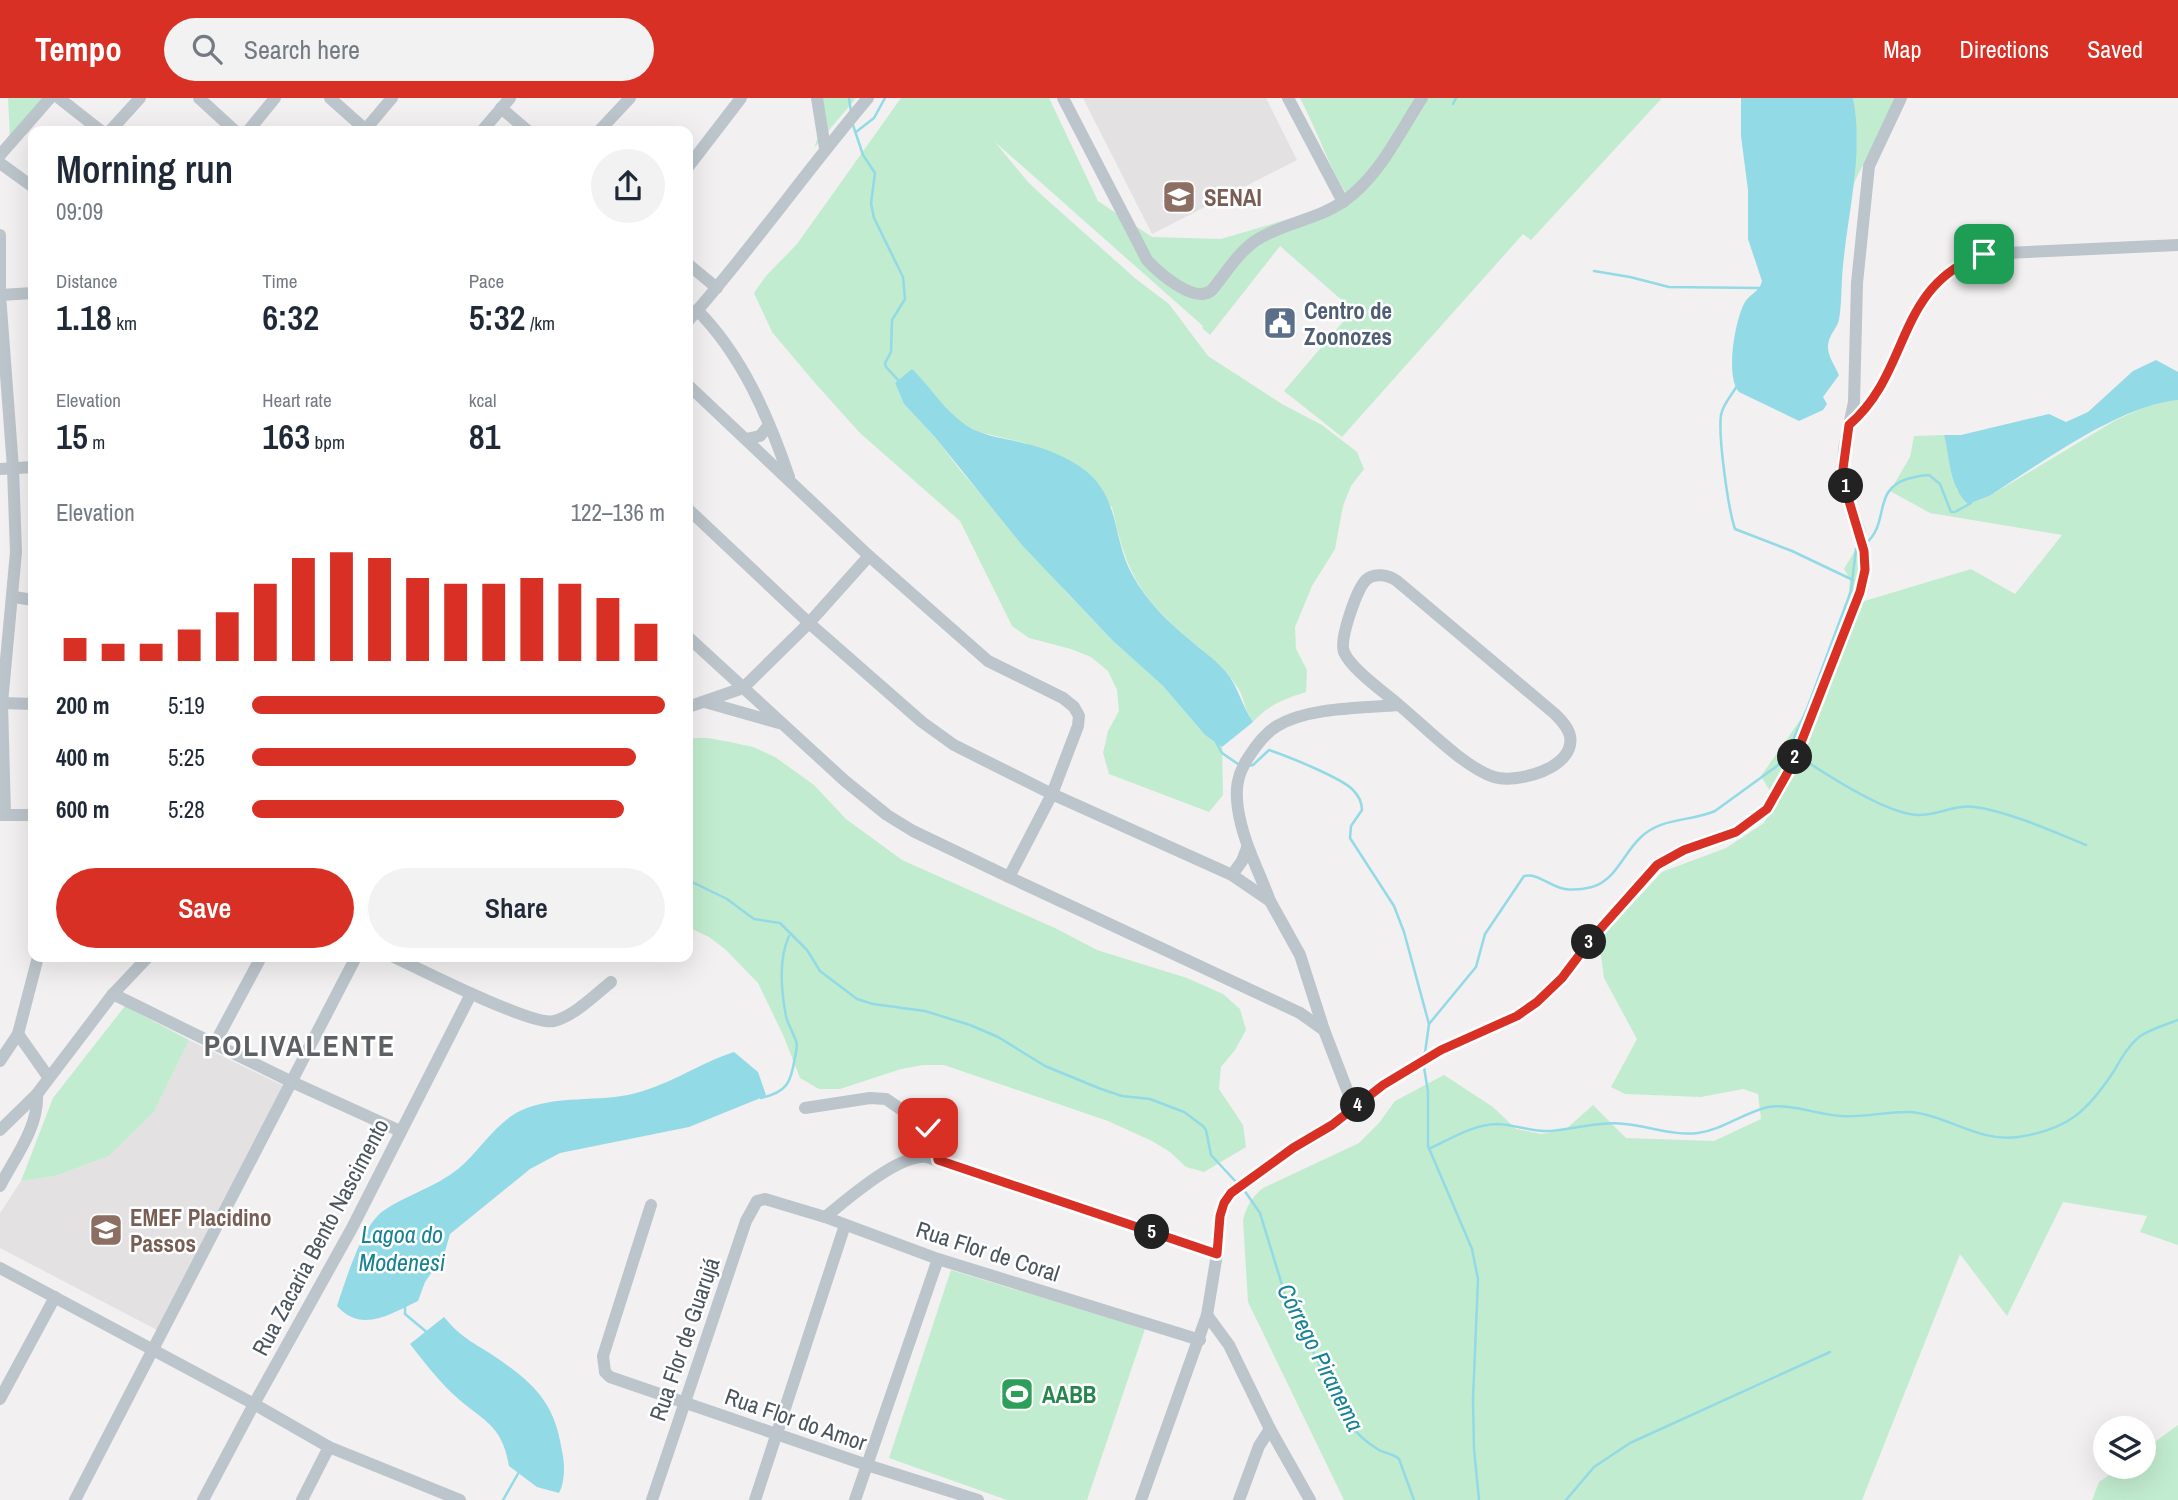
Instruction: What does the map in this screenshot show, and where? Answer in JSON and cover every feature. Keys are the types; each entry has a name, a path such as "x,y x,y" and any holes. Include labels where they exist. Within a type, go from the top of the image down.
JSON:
{"street":[{"path":"0,155 50,98"},
{"path":"59,98 95,126"},
{"path":"115,126 140,98"},
{"path":"199,98 230,126"},
{"path":"252,126 275,98"},
{"path":"330,98 362,126"},
{"path":"369,126 392,98"},
{"path":"604,126 630,98"},
{"path":"693,160 741,98"},
{"path":"817,98 825,148"},
{"path":"693,315 868,98"},
{"path":"1063,98 1142,254 1156,270 1187,292 1207,295 1244,251 1255,242 1343,202 1371,175 1422,98"},
{"path":"1288,98 1343,202"},
{"path":"1141,1500 1200,1340 1217,1254 1220,1216 1231,1193 1383,1085 1441,1050 1517,1016 1537,1002 1562,978 1593,937 1657,865 1684,850 1736,832 1755,820 1771,803 1802,739 1863,581 1864,551 1846,491 1843,469 1854,402 1857,283 1870,166 1902,98"},
{"path":"486,126 506,103 524,126"},
{"path":"0,163 28,183"},
{"path":"0,235 7,469 16,552 13,597 5,643 2,815 28,815"},
{"path":"1849,425 1863,413 1882,387 1917,307 1945,275 1967,261 1984,254 2178,245"},
{"path":"693,268 717,288"},
{"path":"0,295 28,293"},
{"path":"697,310 728,345 769,425 790,480"},
{"path":"693,390 869,556 988,661 1074,706 1079,716 1078,726 1052,794 1009,877"},
{"path":"746,439 760,436 769,425"},
{"path":"7,469 28,467"},
{"path":"693,514 809,623 922,722 943,737 1052,794 1232,875 1270,901"},
{"path":"693,706 743,688 809,623 869,556"},
{"path":"1354,1108 1324,1030 1300,955 1270,901 1247,848 1238,811 1236,788 1239,773 1255,747 1275,727 1301,716 1399,705 1472,766 1491,776 1504,779 1546,770 1562,759 1570,745 1566,726 1555,714 1391,577 1373,576 1364,581 1346,623 1342,638 1343,650 1350,662 1399,705"},
{"path":"13,597 28,599"},
{"path":"693,642 845,781 887,815 913,831 1300,1013 1324,1030"},
{"path":"705,702 783,725"},
{"path":"2,703 28,704"},
{"path":"1232,875 1247,848"},
{"path":"0,1061 18,1034 37,962"},
{"path":"0,1130 37,1094 113,994 143,962"},
{"path":"215,1043 259,962"},
{"path":"75,1500 353,962"},
{"path":"404,962 471,994 529,1017 550,1022 569,1013 611,982"},
{"path":"113,994 292,1082 400,1131"},
{"name":"Rua Zacaria Bento Nascimento","path":"204,1500 352,1228 471,994"},
{"path":"18,1034 48,1079"},
{"path":"0,1186 33,1126 37,1094"},
{"path":"805,1108 870,1098 886,1099 928,1128 934,1137 938,1160"},
{"path":"825,1217 906,1159 918,1156 938,1160 1217,1254"},
{"name":"Rua Flor de Coral","path":"765,1199 825,1217 938,1259 1200,1340"},
{"name":"Rua Flor de Guarujá","path":"652,1500 746,1221 757,1201 765,1199"},
{"name":"Rua Flor do Amor","path":"651,1205 604,1356 605,1372 615,1380 969,1499"},
{"path":"755,1500 845,1225"},
{"path":"855,1500 938,1259"},
{"path":"0,1268 329,1447 460,1500"},
{"path":"0,1399 55,1297"},
{"path":"1207,1315 1229,1345 1270,1429 1310,1500"},
{"path":"1239,1500 1259,1446 1270,1429"},
{"path":"302,1500 329,1447"}],"shaded area":[{"name":"SENAI","path":"1083,98 1266,98 1297,160 1152,234"},
{"name":"EMEF Placidino Passos","path":"189,1040 286,1087 159,1331 0,1248 0,1213 21,1181 55,1176 109,1156 154,1112"}],"green space":[{"path":"8,98 45,98 10,139"},
{"path":"819,98 856,98 814,148 825,118"},
{"path":"901,98 1049,98 1098,201 1152,237 1221,239 1319,210 1347,195 1300,98 1662,98 1531,240 1523,234 1342,437 1284,391 1353,310 1280,246 1210,335 995,142 1045,198 1136,279 1169,304 1208,356 1282,404 1322,425 1357,452 1364,469 1351,486 1343,506 1335,549 1312,586 1295,627 1296,649 1307,670 1306,692 1277,703 1253,722 1233,681 1171,623 1136,580 1123,548 1112,507 1025,443 979,432 958,421 942,404 895,383 904,404 1067,593 1112,640 1163,686 1205,735 1222,747 1223,795 1209,812 1109,774 1103,753 1108,731 1119,711 1117,690 1108,671 1091,657 1029,638 1012,626 960,521 860,433 772,332 754,293 766,276 797,244"},
{"path":"1853,98 1896,98 1853,185 1857,138"},
{"path":"2178,400 2178,1245 2140,1232 2147,1216 2063,1202 2007,1316 1960,1254 1862,1500 1344,1500 1248,1302 1243,1220 1253,1198 1263,1188 1359,1143 1379,1123 1395,1101 1444,1075 1493,1107 1516,1129 1541,1134 1565,1130 1593,1105 1626,1138 1714,1141 1761,1119 1758,1094 1743,1089 1701,1097 1625,1094 1611,1087 1637,1039 1604,978 1601,956 1594,945 1662,872 1726,848 1764,823 1776,801 1761,776 1803,716 1848,602 1850,579 1844,569 1860,542 1861,602 1971,569 2015,594 2062,535 1930,513 1890,491 1910,457 1914,436 1944,435 1957,491 1991,495 2116,420 2159,401"},
{"path":"693,738 708,738 753,747 775,757 814,785 846,819 902,860 1057,929 1097,950 1187,978 1223,994 1240,1009 1246,1030 1221,1067 1219,1089 1243,1125 1246,1147 1204,1172 1186,1167 1170,1152 1152,1141 1108,1121 944,1065 901,1069 840,1089 819,1089 800,1078 758,983 726,950 693,929"},
{"path":"125,1006 189,1040 154,1112 109,1156 55,1176 21,1181 53,1098"},
{"name":"AABB","path":"951,1270 1145,1329 1087,1500 1007,1500 889,1458"},
{"path":"2178,1425 2178,1500 2092,1500 2099,1482 2103,1479 2156,1479 2156,1441"}],"water":[{"path":"1741,98 1853,98 1857,140 1854,182 1839,320 1828,345 1830,357 1839,375 1823,397 1827,404 1823,410 1799,421 1739,392 1733,374 1733,348 1741,310 1762,281 1748,239 1748,190 1741,136"},
{"path":"2156,360 2178,372 2178,400 2131,412 2107,424 2057,452 1991,495 1968,504 1962,497 1951,472 1944,435 1961,435 2049,414 2066,422 2088,412 2133,371"},
{"path":"912,369 949,411 967,425 988,435 1031,445 1072,461 1097,482 1111,507 1126,562 1138,585 1165,618 1225,671 1234,683 1253,722 1222,747 1205,735 1163,686 1112,640 1022,545 934,436 904,404 895,383"},
{"name":"Lagoa do Modenesi","path":"734,1052 758,1072 766,1095 689,1127 560,1153 530,1169 450,1234 444,1255 425,1282 418,1301 388,1315 367,1320 357,1319 337,1306 361,1241 375,1218 392,1205 458,1169 511,1116 548,1102 636,1093"},
{"path":"444,1317 464,1336 524,1379 542,1398 555,1421 563,1456 563,1478 559,1493 537,1487 509,1466 496,1431 448,1389 410,1344"}],"waterway":[{"path":"849,98 851,112"},
{"path":"856,132 874,118 885,98"},
{"path":"1453,104 1456,98"},
{"path":"852,122 863,155 875,173 871,203 874,218 903,277 905,299 892,320 891,352 885,363 899,381"},
{"path":"1594,271 1669,287 1760,288"},
{"path":"1737,386 1724,407 1720,425 1724,472 1735,529 1792,551 1853,580"},
{"path":"1866,543 1878,526 1889,491 1907,479 1929,475 1940,484 1951,512 1971,503"},
{"path":"1429,1024 1476,967 1485,934 1524,876 1535,876 1568,889 1589,888 1600,884 1613,873 1634,844 1648,831 1666,823 1715,811 1777,766 1788,751 1807,709 1851,591 1856,549"},
{"path":"1216,742 1222,753 1238,764"},
{"path":"1248,766 1253,765 1269,750 1338,780 1358,797 1362,810 1351,826 1350,838 1394,906 1404,932 1429,1024 1425,1053"},
{"path":"1803,759 1858,793 1904,813 1924,815 1960,807 1975,807 2017,818 2086,845"},
{"name":"Córrego Piranema","path":"693,882 727,899 754,919 780,923 807,950 820,971 857,999 873,1004 925,1011 970,1025 998,1037 1045,1066 1101,1089 1122,1096 1150,1099 1184,1112 1206,1130 1211,1155 1237,1183"},
{"path":"761,1098 777,1093 786,1085 792,1074 796,1051 797,1043 786,1016 782,986 783,955 789,936"},
{"path":"1429,1149 1471,1129 1498,1124 1551,1131 1616,1123 1680,1133 1698,1133 1716,1129 1759,1110 1776,1106 1841,1116 1910,1112 1937,1118 1977,1133 2004,1138 2018,1137 2050,1130 2074,1117 2094,1098 2139,1037 2178,1020"},
{"path":"1424,1067 1428,1092 1428,1146 1472,1249 1478,1279 1473,1399 1479,1500"},
{"name":"Córrego Piranema","path":"1244,1190 1260,1213 1286,1298 1349,1423 1370,1444 1399,1459 1414,1500"},
{"path":"405,1306 405,1314 429,1334"},
{"path":"1566,1500 1594,1467 1630,1443 1830,1352"},
{"path":"503,1500 519,1472"}],"place":[{"name":"SENAI","path":"1179,197"},
{"name":"Centro de Zoonozes","path":"1280,323"},
{"name":"EMEF Placidino Passos","path":"106,1230"},
{"name":"AABB","path":"1017,1394"}],"district":[{"name":"POLIVALENTE","path":"300,1045"}],"route":[{"path":"928,1128 934,1137 938,1160 1217,1254 1220,1216 1224,1203 1231,1193 1252,1176 1332,1125 1383,1085 1441,1050 1517,1016 1537,1002 1562,978 1593,937 1657,865 1684,850 1736,832 1755,820 1775,797 1793,763 1842,641 1865,570 1864,551 1846,491 1843,469 1849,425 1863,413 1882,387 1917,307 1930,290 1945,275 1984,254"}]}
